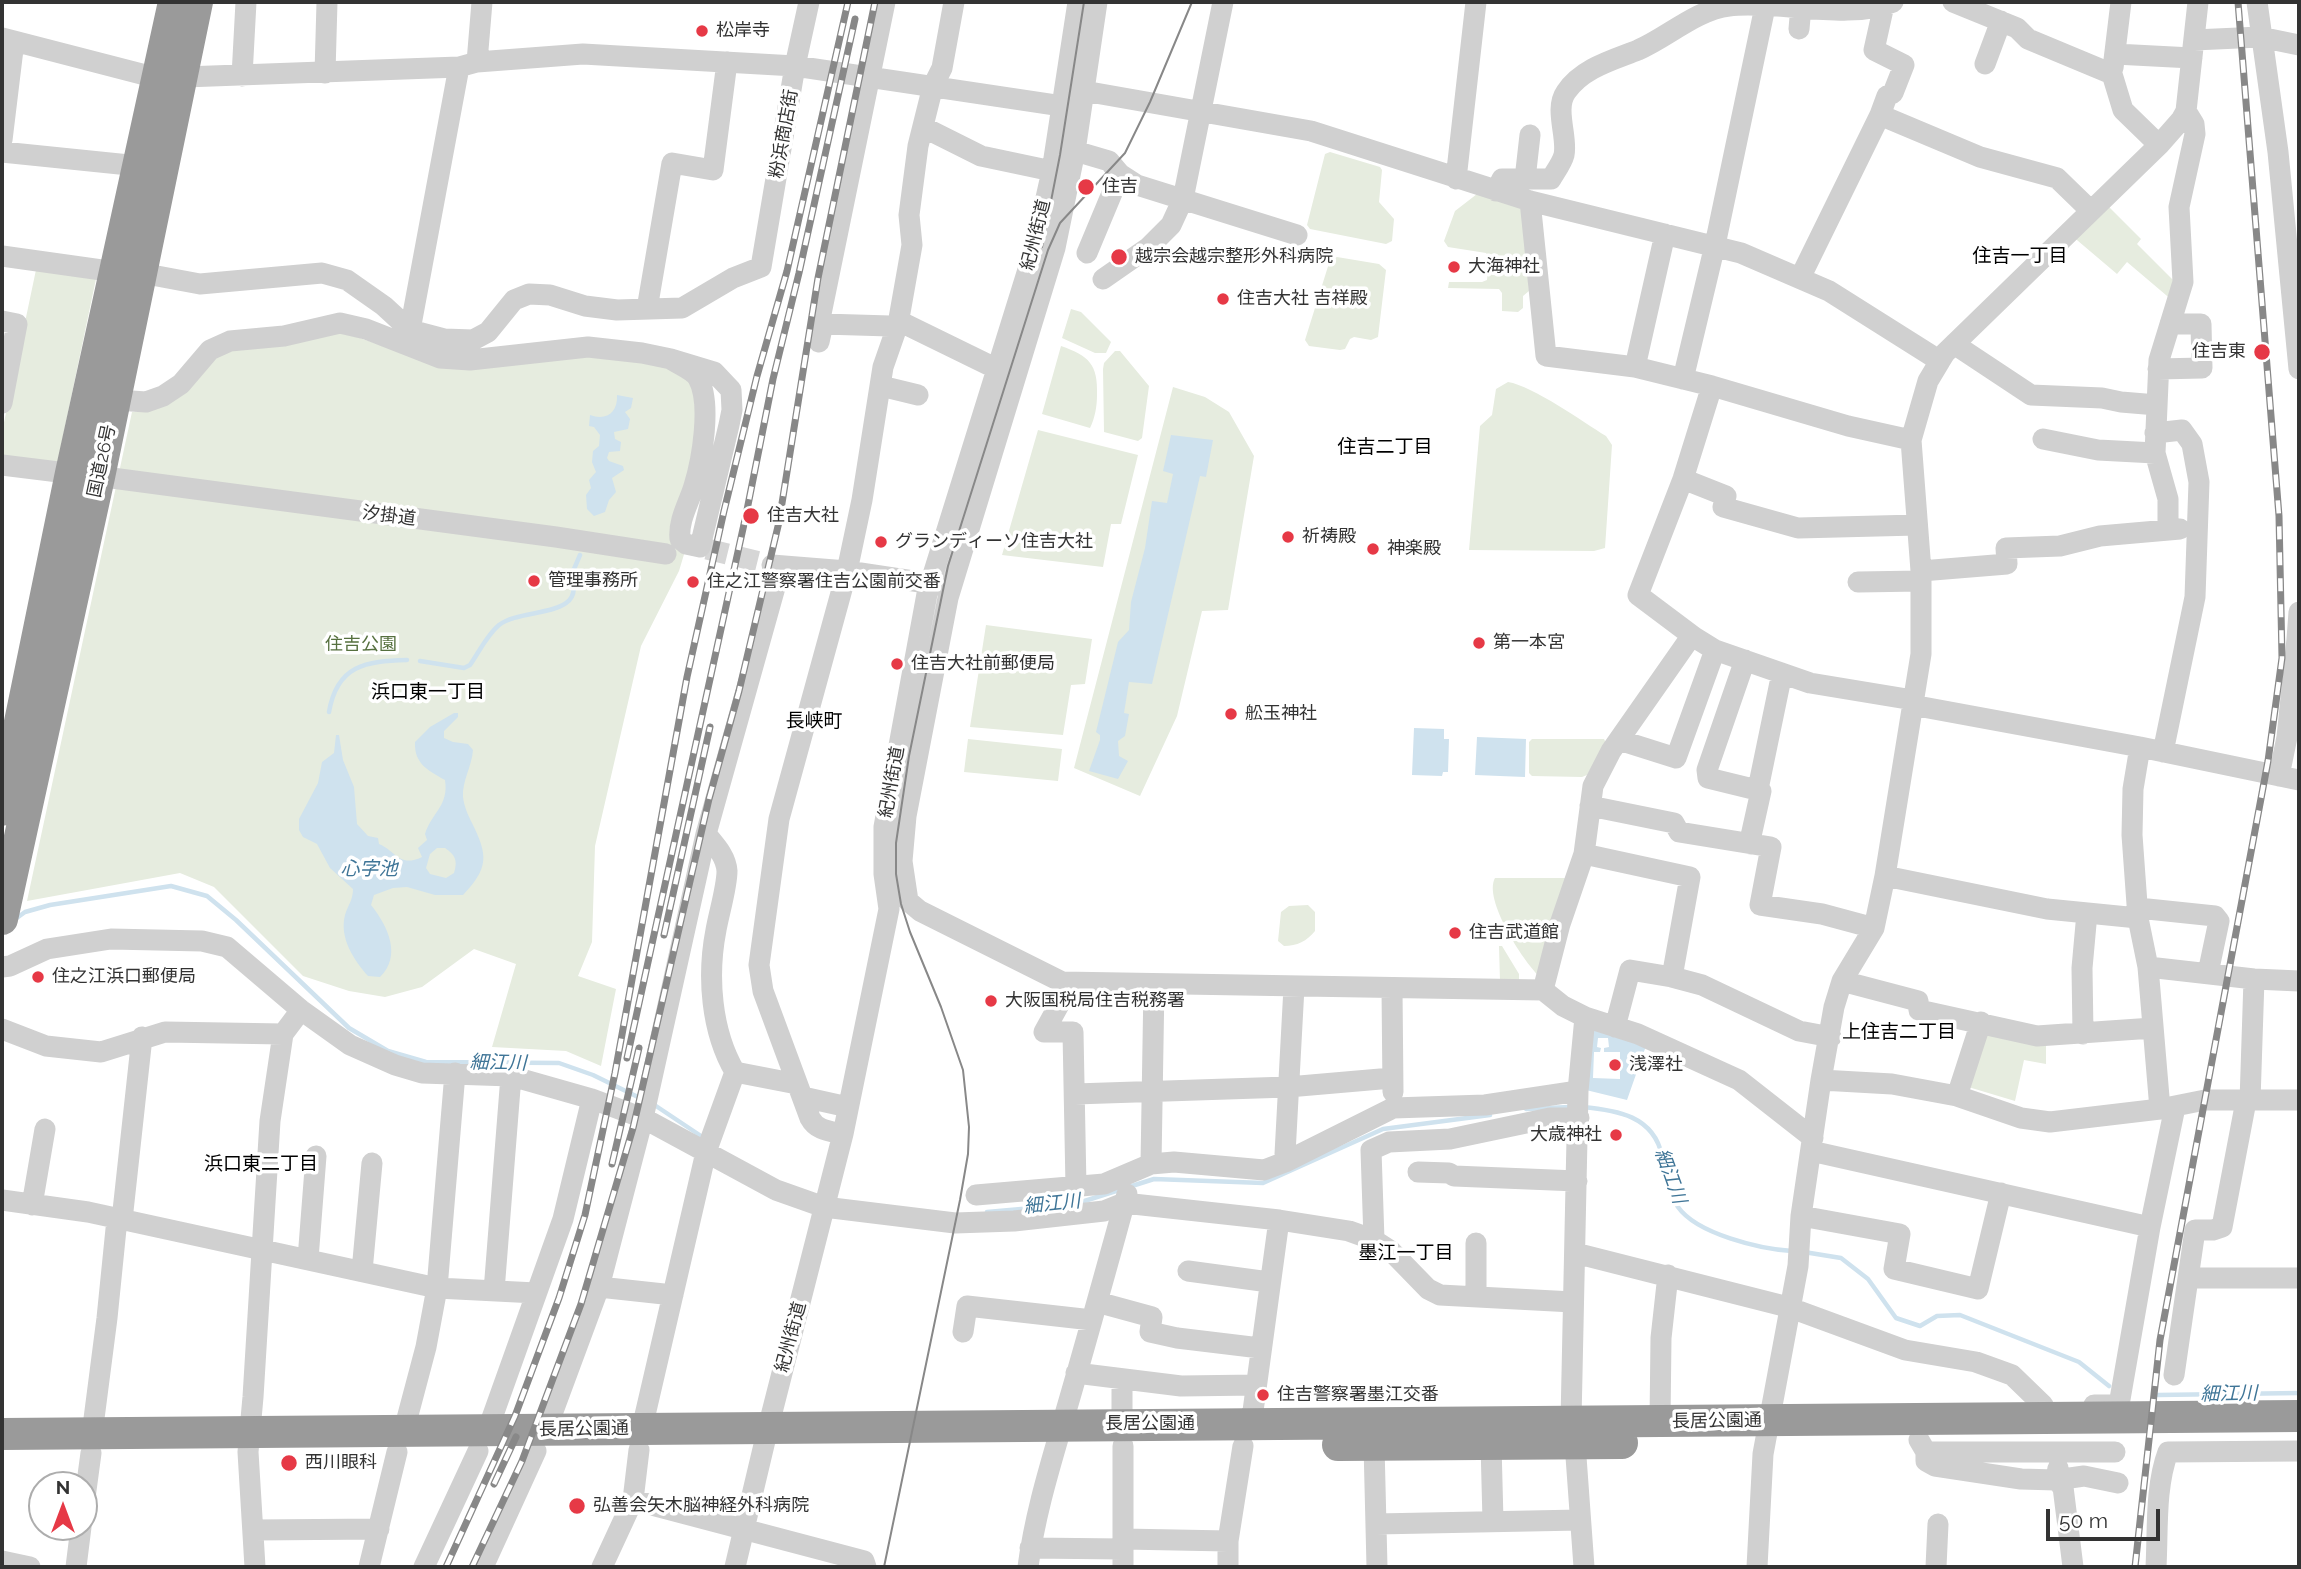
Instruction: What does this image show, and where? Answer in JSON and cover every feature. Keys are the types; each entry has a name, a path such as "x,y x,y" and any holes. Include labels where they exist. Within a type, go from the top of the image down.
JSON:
{"highway":[{"name":"国道26号","path":"2,918 94,476 102,399 169,78 174,2"},
{"name":"国道26号","path":"129,272 139,166 197,2"},
{"name":"国道26号","path":"2,810 94,476"},
{"name":"長居公園通","path":"1916,1437 2299,1416"},
{"name":"長居公園通","path":"1244,1435 1374,1445 1491,1444 1660,1421 1767,1431"},
{"name":"長居公園通","path":"2,1434 92,1443 1767,1431 1916,1437 2299,1438"},
{"name":"長居公園通","path":"2,1454 92,1443"}],"street":[{"path":"242,76 246,2"},
{"path":"325,73 327,2"},
{"path":"407,336 482,2"},
{"name":"粉浜商店街","path":"647,309 682,308 733,278 761,267 809,2"},
{"path":"885,2 821,314 821,333 905,324 997,369"},
{"path":"843,1134 814,1125 764,991 759,965 779,819 846,571 862,500 883,367 898,324 912,245 909,215 923,127 933,86 942,68 954,2"},
{"name":"紀州街道","path":"899,905 884,874 884,827 929,582 1034,247 1052,171 1078,2"},
{"name":"紀州街道","path":"735,1567 899,905 906,816 950,587 1055,248 1075,151 1097,2"},
{"path":"1103,279 1149,247 1171,225 1183,200 1223,2"},
{"path":"1456,179 1476,2"},
{"path":"1953,2 1997,14 2028,39 2113,64 2260,37 2299,45"},
{"path":"2121,2 2113,64 2123,110 2159,145"},
{"path":"1757,1567 1757,1530 1767,1431 1799,1257 1801,1216 1821,1080 1842,981 1874,928 1921,654 1921,576 1911,440 1927,381 1954,344 2159,145 2186,111 2198,2"},
{"path":"2256,2 2278,152 2292,224 2299,369"},
{"path":"1496,191 1502,179 1551,179 1564,155 1564,93 1582,76 1606,61 1652,44 1694,18 1727,6 1766,3 1853,9 1889,4 1874,50 1905,65 1893,93 1887,96 1800,278"},
{"path":"1683,379 1715,245 1766,3"},
{"path":"1799,29 1801,6"},
{"path":"1986,64 1997,14"},
{"path":"2,140 8,39 169,78 325,73 583,54 796,65 1062,106"},
{"path":"102,399 146,402 163,396 181,384 210,350 230,341 284,335 340,323 407,336 473,340 488,332 514,300 529,294 550,295 585,306 617,310 647,309 672,163 713,170 727,62"},
{"path":"1084,91 1311,131 1530,201 1741,253 1829,291 1940,361"},
{"path":"2168,530 2168,499 2155,443 2158,369 2183,282 2179,207 2195,134 2194,124 2186,111"},
{"path":"1880,115 1980,158 2057,178 2091,211"},
{"path":"923,127 981,156 1052,171"},
{"path":"1525,179 1530,135"},
{"path":"1075,151 1109,161 1120,174 1137,185 1297,235"},
{"path":"2,152 139,166"},
{"path":"1087,253 1120,174"},
{"path":"1530,201 1546,356 1635,367 1712,386 1848,426 1911,440"},
{"path":"1635,367 1665,234"},
{"path":"2,256 200,284 322,273 347,280 384,306 407,336 440,358 470,360 588,347 642,353 671,359 715,372 731,390 732,410 704,548 686,544 680,538 679,529 695,485 704,421 704,392 697,376 671,359"},
{"path":"2,321 17,324 6,360 2,403"},
{"path":"2158,369 2202,368 2201,324 2170,324"},
{"path":"1954,344 2031,395 2102,398 2157,405"},
{"path":"881,386 918,395"},
{"path":"1712,386 1683,480 1638,594 1715,650 1810,683 2289,778 2287,737 2299,612"},
{"path":"704,421 709,415 717,413 725,417 729,425"},
{"path":"2043,439 2098,450 2155,443 2182,430 2192,444 2199,482 2195,597 2163,751"},
{"name":"汐掛道","path":"2,466 556,537 667,554"},
{"path":"1683,480 1727,496 1723,507 1798,528 1917,526"},
{"path":"1858,582 2007,564 2006,548 2060,546 2100,536 2199,527"},
{"path":"483,1567 541,1440 599,1287 646,1107 706,834 777,566 846,571 950,587"},
{"path":"1543,990 1560,924 1584,853 1593,786 1619,740 1688,641 1694,637"},
{"path":"1619,740 1676,758 1715,650"},
{"path":"1745,660 1707,770 1708,778 1758,789"},
{"path":"1751,844 1761,791 1758,789 1782,673"},
{"path":"2118,1483 2084,1476 2056,1480 2021,1479 1935,1466 1926,1461 1916,1437 1912,1407 2119,1405 2150,1227 2167,1108 2138,913 2132,835 2133,789 2140,747"},
{"path":"1590,806 1674,823 1679,832 1771,847 1760,905 1822,914 1874,928"},
{"path":"706,834 722,853 727,871 712,951 714,1011 727,1058 735,1072 848,1107"},
{"path":"1584,853 1689,877 1672,977"},
{"path":"1885,876 2047,909 2087,913 2215,916 2219,921 2208,973"},
{"path":"899,905 920,911 1062,982 1543,990 1563,1006 1586,1017 1638,1034 1739,1080 1812,1144 2001,1193 2150,1227"},
{"path":"2083,1034 2082,968 2087,913"},
{"path":"2,967 47,949 111,939 202,941 227,947 301,1010 350,1045 395,1065 422,1073 511,1076 592,1099 646,1107 776,1190 955,1223 1104,1211 1124,1203 1279,1220 1340,1229 1374,1240 1391,1251 1434,1293 1573,1302"},
{"path":"2148,967 2254,979 2299,981"},
{"path":"1615,1027 1630,970 1702,985 1799,1031 1830,1037"},
{"path":"2174,1375 2195,1230 2222,1227 2248,1101 2254,979"},
{"path":"1842,981 1918,1001 1919,1010 2037,1036 2153,1028"},
{"path":"1071,983 1044,1032 1073,1032 1076,1187"},
{"path":"1154,984 1152,1091 1142,1168 1124,1203 1058,1436 1029,1558 1228,1541"},
{"path":"1285,1154 1294,987"},
{"path":"1391,989 1393,1108"},
{"path":"255,1567 248,1442 270,1121 283,1034 301,1010"},
{"path":"1584,1567 1573,1432 1573,1302 1578,1091 1586,1017"},
{"path":"1957,1096 1981,1022"},
{"path":"2,1029 46,1046 101,1052 165,1032 283,1034"},
{"path":"88,1471 142,1037"},
{"path":"601,1567 633,1500 641,1439 673,1295 709,1145 735,1072"},
{"path":"369,1567 426,1347 437,1288 456,1073"},
{"path":"494,1291 511,1076"},
{"path":"1075,1094 1288,1087 1392,1078"},
{"path":"1821,1080 1892,1084 1957,1096 2021,1118 2050,1122 2167,1108 2205,1100 2299,1100"},
{"path":"976,1195 1104,1184 1142,1168 1174,1162 1264,1170 1285,1163 1393,1108 1485,1105 1578,1091"},
{"path":"424,1567 483,1440 537,1293 563,1219 592,1099"},
{"path":"1374,1240 1371,1150 1390,1142 1450,1139 1550,1118 1579,1116"},
{"path":"32,1205 45,1129"},
{"path":"308,1259 316,1156"},
{"path":"362,1271 372,1163"},
{"path":"1418,1172 1577,1181"},
{"path":"1801,1216 1900,1234 1894,1269 1978,1289 2001,1193"},
{"path":"2,1200 88,1212 437,1288 537,1293"},
{"path":"1228,1567 1228,1541 1244,1435 1253,1411 1279,1220"},
{"path":"1476,1243 1476,1297"},
{"path":"1575,1253 1788,1307 1905,1350 1976,1362 2012,1375 2043,1405"},
{"path":"1188,1271 1269,1282"},
{"path":"1660,1421 1661,1338 1668,1275"},
{"path":"2190,1278 2299,1278"},
{"path":"599,1287 673,1295"},
{"path":"963,1332 967,1306 1095,1311 1152,1317 1150,1332 1260,1348"},
{"path":"1076,1373 1181,1386 1256,1385"},
{"path":"1122,1378 1123,1552"},
{"path":"1916,1437 2059,1452 2115,1452"},
{"path":"1491,1444 1493,1521"},
{"path":"1374,1445 1377,1567"},
{"path":"2156,1567 2160,1498 2164,1462 2168,1452 2299,1451"},
{"path":"2056,1480 2059,1452"},
{"path":"2056,1480 2063,1487 2073,1567"},
{"path":"633,1500 871,1565"},
{"path":"1376,1524 1580,1520"},
{"path":"1936,1567 1938,1524"},
{"path":"254,1530 379,1529"},
{"path":"76,1567 79,1541"},
{"path":"2,1561 29,1567"}],"green space":[{"path":"1330,152 1380,167 1379,202 1394,219 1392,241 1386,244 1310,229 1307,225 1325,154"},
{"path":"1477,194 1518,207 1525,212 1529,291 1523,296 1523,308 1518,312 1502,311 1502,293 1499,289 1448,288 1449,282 1487,280 1489,257 1486,253 1448,247 1444,241 1455,211"},
{"path":"2107,205 2141,239 2137,244 2177,284 2173,301 2127,262 2117,274 2071,235"},
{"path":"1337,257 1379,264 1386,270 1378,337 1371,340 1354,337 1345,349 1340,350 1309,346 1305,340 1330,260"},
{"path":"37,265 97,274 57,465 2,458 2,432"},
{"path":"1071,309 1081,312 1111,342 1106,353 1095,353 1062,338"},
{"name":"住吉公園","path":"340,331 437,365 579,354 641,359 675,369 690,379 698,395 685,551 679,571 641,646 595,846 592,942 578,976 616,989 601,1066 566,1051 492,1047 516,964 474,949 422,987 385,997 349,991 303,976 214,887 180,873 27,901 132,412 148,411 216,358 230,351"},
{"path":"1061,346 1085,358 1096,376 1097,399 1090,428 1042,414"},
{"path":"1115,351 1120,351 1149,386 1142,438 1138,441 1104,432 1103,369 1104,363"},
{"path":"1508,382 1531,390 1558,405 1606,436 1612,445 1605,548 1594,551 1469,550 1480,426 1492,415 1496,389"},
{"path":"1173,387 1205,397 1229,412 1254,456 1228,610 1202,611 1177,716 1140,796 1074,768"},
{"path":"1038,430 1138,455 1121,524 1111,524 1103,567 1002,555"},
{"path":"986,625 1092,639 1085,684 1071,685 1063,735 970,727"},
{"path":"968,739 1062,749 1058,781 964,772"},
{"path":"1532,739 1604,739 1606,743 1587,775 1532,776 1529,773 1529,742"},
{"path":"1495,878 1570,878 1539,976 1515,944 1499,914 1493,888"},
{"path":"1308,905 1315,912 1315,931 1301,942 1284,946 1278,941 1281,912 1289,906"},
{"path":"1499,946 1502,946 1519,974 1519,981 1500,981"},
{"path":"1983,1025 2046,1038 2046,1064 2024,1060 2015,1101 1965,1086"}],"water":[{"path":"617,395 633,398 631,408 625,412 630,419 628,429 614,432 615,439 621,442 620,451 609,452 607,458 623,466 624,470 612,478 616,492 609,500 605,512 594,516 587,509 586,495 591,488 589,480 596,472 592,462 593,451 599,446 600,435 594,427 589,426 590,415 601,417 610,414 615,407"},
{"path":"1171,435 1213,440 1206,477 1200,476 1152,684 1129,682 1124,713 1129,714 1125,736 1118,741 1119,756 1128,761 1118,779 1089,771 1100,740 1100,735 1096,732 1118,642 1129,630 1131,602 1145,548 1152,501 1167,503 1173,474 1163,471"},
{"name":"心字池","path":"458,713 458,717 444,731 444,738 468,744 473,750 463,797 481,844 483,861 478,877 463,895 435,895 407,887 393,888 374,895 371,905 387,931 391,951 387,969 380,977 368,976 353,956 344,932 345,915 353,889 330,868 317,844 303,837 299,830 299,819 318,783 322,762 334,753 336,735 339,735 343,760 354,787 357,824 368,836 378,838 379,844 403,860 422,857 418,848 427,840 425,834 442,803 446,789 445,780 419,761 415,749 415,742 430,727","holes":["437,848 445,848 456,861 454,873 446,878 430,874 426,868 430,854"]},
{"path":"1414,728 1444,729 1444,739 1449,739 1448,772 1443,772 1442,776 1412,775"},
{"path":"1477,737 1526,739 1525,777 1475,775"},
{"path":"1590,1028 1647,1043 1627,1100 1586,1090","holes":["1598,1038 1608,1038 1609,1047 1604,1048 1604,1052 1620,1052 1620,1079 1593,1078 1594,1052 1600,1052 1601,1048 1597,1047"]}],"waterway":[{"path":"420,661 464,668 470,665 499,625 509,619 562,606 570,599 574,590 571,576 580,555"},
{"path":"329,712 333,696 346,675 366,665 407,660"},
{"name":"細江川","path":"14,920 25,912 50,905 171,886 207,896 236,920 349,1028 388,1051 426,1062 559,1063 593,1075 642,1099"},
{"name":"細江川","path":"653,1104 704,1138"},
{"name":"細江川","path":"1526,1109 1570,1107"},
{"name":"細江川","path":"1582,1107 1621,1113 1651,1132 1658,1143 1672,1195 1687,1217 1730,1238 1792,1251"},
{"name":"細江川","path":"1075,1204 1154,1179 1263,1183 1383,1129 1490,1115"},
{"name":"細江川","path":"987,1212 1055,1206"},
{"name":"細江川","path":"1804,1252 1841,1258 1868,1279 1896,1318 1920,1326 1937,1316 1960,1315 2079,1362 2109,1386"},
{"name":"細江川","path":"2158,1395 2299,1393"}],"tunnel":[{"path":"707,549 772,565"}],"tram line":[{"path":"1042,247 1060,155 1084,2"},
{"path":"884,1567 960,1200 968,1154 969,1127 963,1070 910,932 901,904 896,874 896,843 909,756 948,566 1048,250 1060,223 1125,153 1150,102 1192,2"}],"railway":[{"path":"446,1567 515,1416 559,1298 585,1215 615,1073 687,677 757,376 787,271 848,2"},
{"path":"472,1567 522,1461 581,1304 633,1128 709,799 739,691 779,522 818,278 875,2"},
{"path":"2135,1567 2160,1340 2268,761 2282,658 2279,516 2238,2"},
{"path":"627,1058 746,515 773,379 855,19"},
{"path":"664,935 710,727"},
{"path":"612,1164 639,1048"},
{"path":"494,1484 516,1437"}],"place":[{"name":"松岸寺","path":"702,31"},
{"name":"住吉","path":"1086,187"},
{"name":"越宗会越宗整形外科病院","path":"1119,257"},
{"name":"大海神社","path":"1454,267"},
{"name":"住吉大社 吉祥殿","path":"1223,299"},
{"name":"住吉東","path":"2262,352"},
{"name":"住吉大社","path":"751,516"},
{"name":"祈祷殿","path":"1288,537"},
{"name":"グランディーソ住吉大社","path":"881,542"},
{"name":"神楽殿","path":"1373,549"},
{"name":"管理事務所","path":"534,581"},
{"name":"住之江警察署住吉公園前交番","path":"693,582"},
{"name":"第一本宮","path":"1479,643"},
{"name":"住吉大社前郵便局","path":"897,664"},
{"name":"舩玉神社","path":"1231,714"},
{"name":"住吉武道館","path":"1455,933"},
{"name":"住之江浜口郵便局","path":"38,977"},
{"name":"大阪国税局住吉税務署","path":"991,1001"},
{"name":"浅澤社","path":"1615,1065"},
{"name":"大歳神社","path":"1616,1135"},
{"name":"住吉警察署墨江交番","path":"1263,1395"},
{"name":"西川眼科","path":"289,1463"},
{"name":"弘善会矢木脳神経外科病院","path":"577,1506"}],"district":[{"name":"住吉一丁目","path":"2020,256"},
{"name":"住吉二丁目","path":"1385,447"},
{"name":"浜口東一丁目","path":"428,692"},
{"name":"長峡町","path":"814,721"},
{"name":"上住吉二丁目","path":"1899,1032"},
{"name":"浜口東二丁目","path":"261,1164"},
{"name":"墨江一丁目","path":"1406,1253"}]}
